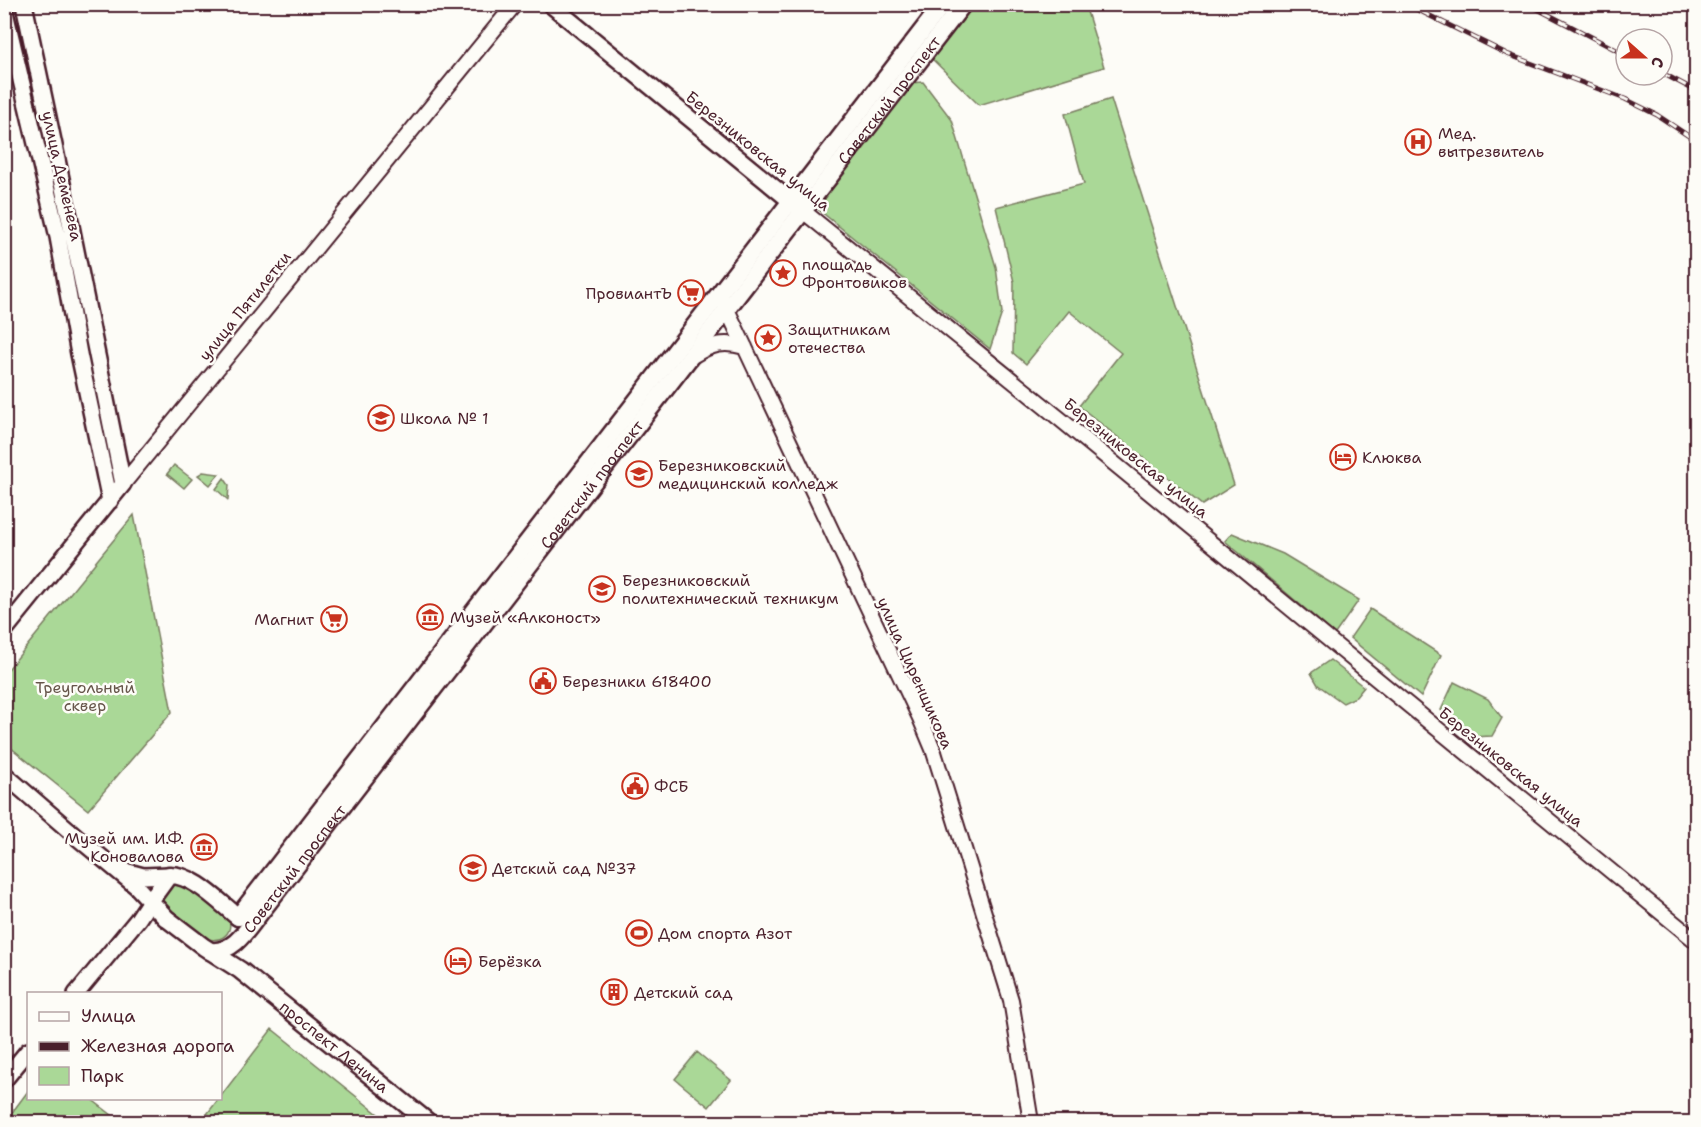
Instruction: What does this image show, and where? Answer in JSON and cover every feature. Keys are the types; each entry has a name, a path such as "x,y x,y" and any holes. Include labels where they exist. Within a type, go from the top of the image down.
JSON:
{"main road":[{"name":"улица Деменева","path":"24,4 123,484"},
{"name":"Березниковская улица","path":"550,4 797,206"},
{"name":"Советский проспект","path":"210,951 223,950 238,940 728,310 797,206 943,4"},
{"name":"Советский проспект","path":"238,917 720,293 797,206 963,4"},
{"name":"улица Деменева","path":"4,8 58,237 79,354 110,501"},
{"path":"79,354 96,349"},
{"name":"улица Пятилетки","path":"4,631 123,484"},
{"name":"проспект Ленина","path":"4,774 135,885 166,918 240,970 428,1122"},
{"name":"проспект Ленина","path":"110,865 132,875 178,875 190,879 238,917"},
{"path":"77,992 138,919 169,875"},
{"path":"238,917 236,963 240,970"},
{"path":"4,1080 27,1051"}],"street":[{"name":"улица Пятилетки","path":"123,484 515,4"},
{"name":"Березниковская улица","path":"797,206 1696,942"},
{"name":"улица Циренщикова","path":"720,293 933,749 1011,1000 1031,1122"},
{"path":"692,356 717,343 745,347"}],"green space":[{"path":"970,5 1085,5 1104,67 979,105 929,56"},
{"path":"923,82 952,120 996,267 1002,313 990,349 814,206 909,83"},
{"path":"1111,99 1234,485 1202,505 1079,406 1121,353 1069,311 1026,364 1013,353 1014,282 996,207 1084,184 1065,114"},
{"path":"85,358 96,359 111,450 104,451"},
{"path":"174,465 192,479 184,488 167,474"},
{"path":"203,472 219,474 210,485 198,475"},
{"path":"224,478 229,485 228,500 216,489"},
{"name":"Треугольный сквер","path":"134,515 172,712 88,810 5,743 5,673"},
{"path":"1232,533 1283,554 1359,600 1335,634 1225,541"},
{"path":"1370,609 1441,655 1421,697 1350,638"},
{"path":"1330,660 1364,687 1356,697 1343,703 1318,685 1311,673"},
{"path":"1454,682 1488,699 1502,718 1492,736 1471,737 1441,710"},
{"path":"180,880 229,918 230,924 225,936 212,940 207,939 163,903 162,895 166,885"},
{"path":"272,1029 388,1122 201,1122 218,1100 222,1100 222,1094"},
{"path":"697,1052 731,1080 709,1107 675,1079"},
{"path":"27,1092 27,1100 92,1100 121,1122 5,1122"}],"railway":[{"path":"1406,4 1507,54 1625,99 1657,115 1696,141"},
{"path":"1528,4 1614,49"},
{"path":"1674,79 1696,91"}],"place":[{"name":"Мед. вытрезвитель","path":"1418,142"},
{"name":"площадь Фронтовиков","path":"783,273"},
{"name":"ПровиантЪ","path":"691,293"},
{"name":"Защитникам отечества","path":"768,338"},
{"name":"Школа № 1","path":"381,418"},
{"name":"Клюква","path":"1343,457"},
{"name":"Березниковский медицинский колледж","path":"639,474"},
{"name":"Березниковский политехнический техникум","path":"602,589"},
{"name":"Музей «Алконост»","path":"430,617"},
{"name":"Магнит","path":"334,619"},
{"name":"Березники 618400","path":"543,681"},
{"name":"ФСБ","path":"635,786"},
{"name":"Музей им. И.Ф. Коновалова","path":"204,847"},
{"name":"Детский сад №37","path":"473,868"},
{"name":"Дом спорта Азот","path":"639,933"},
{"name":"Берёзка","path":"458,961"},
{"name":"Детский сад","path":"614,992"}]}
